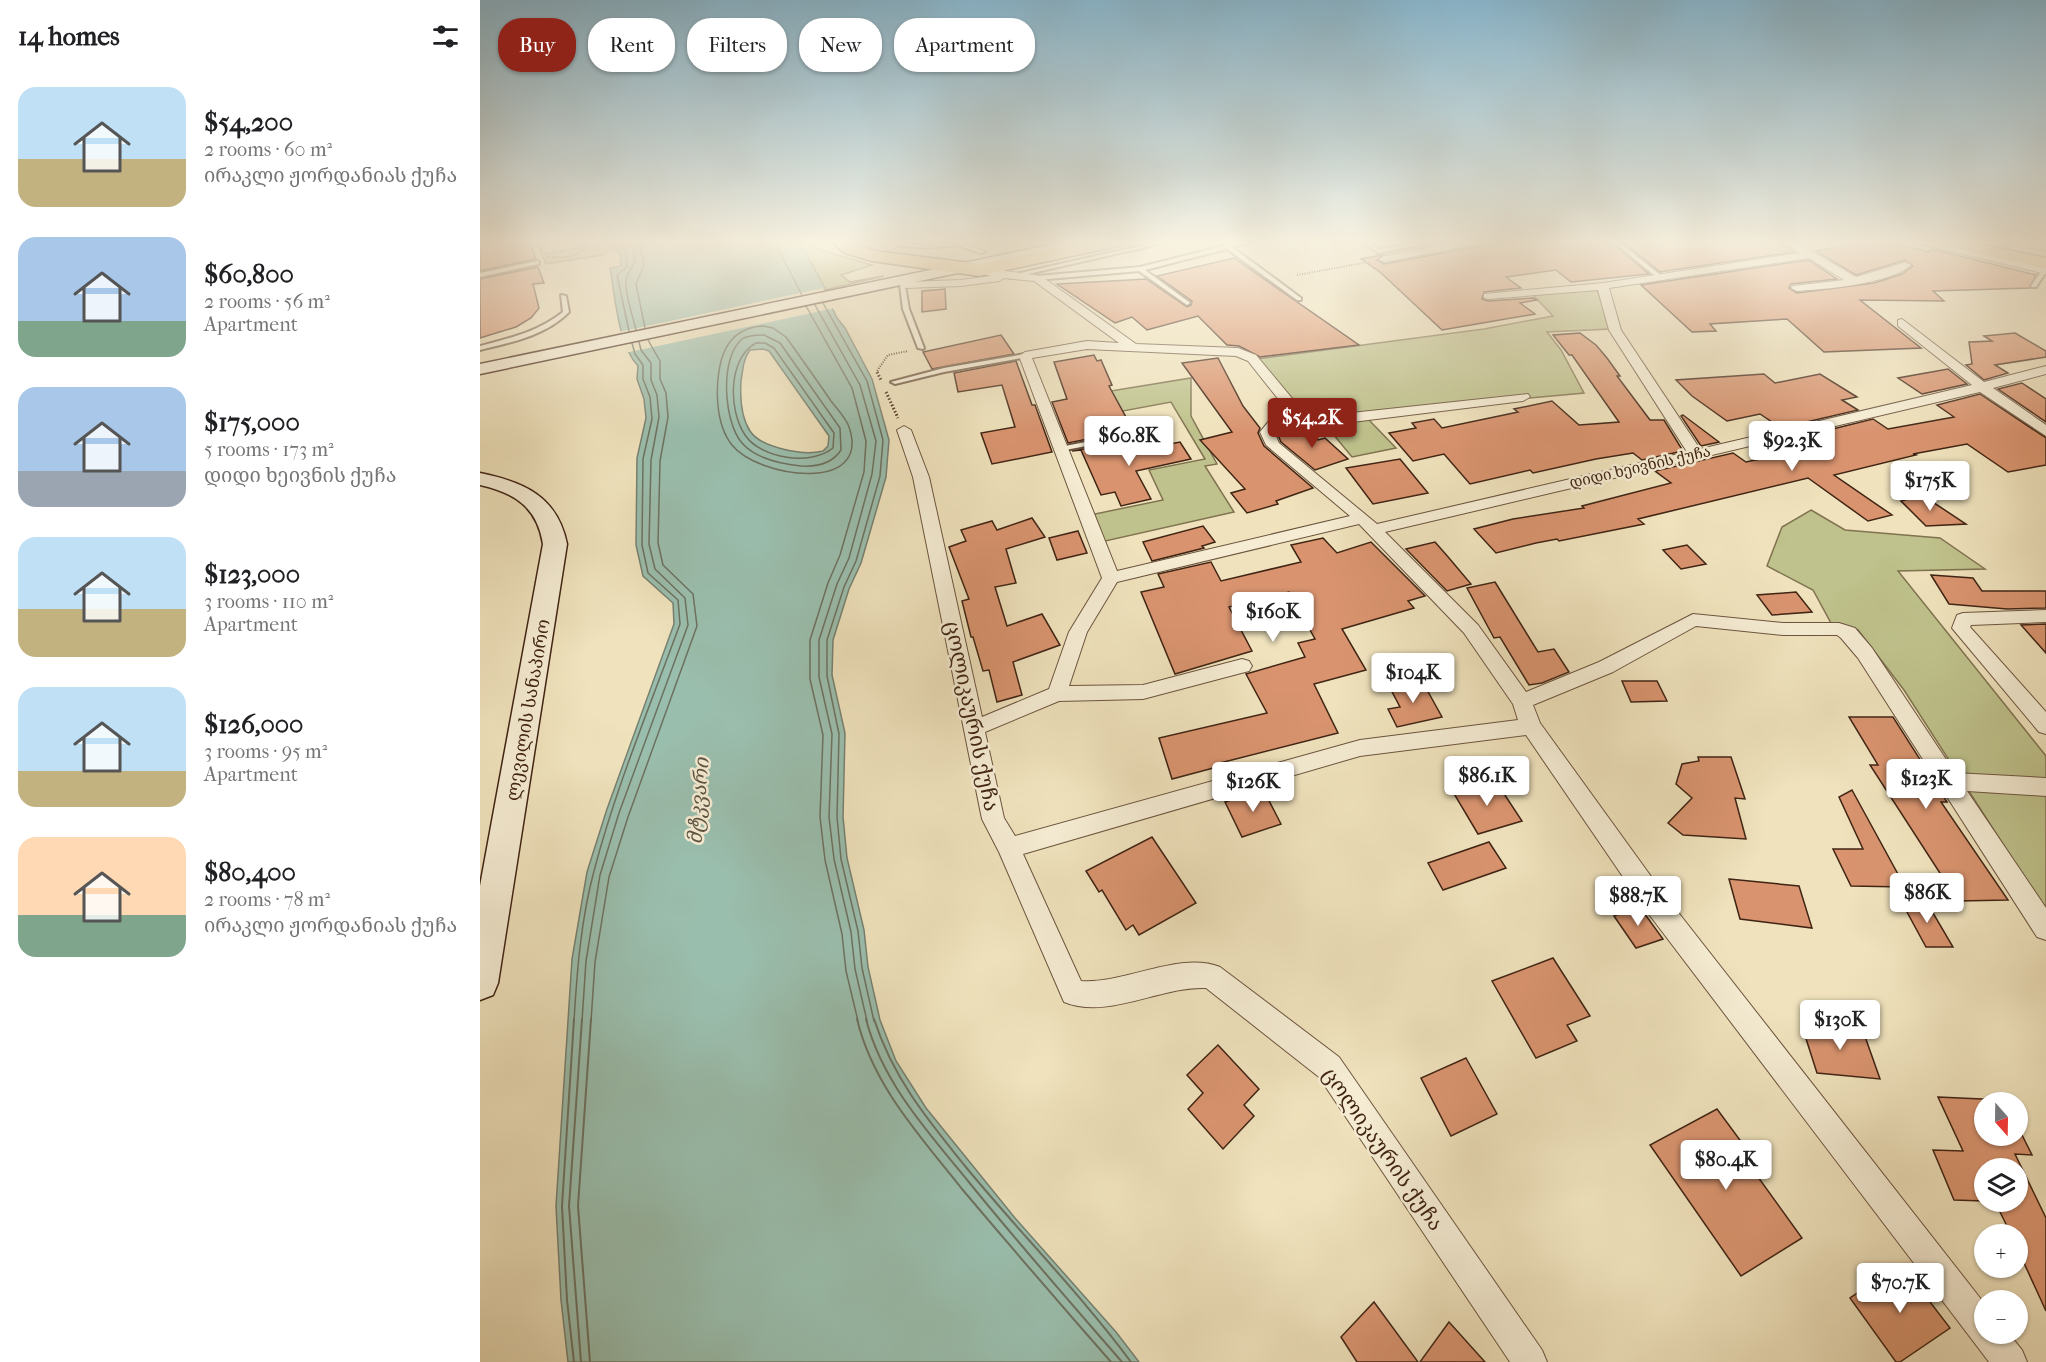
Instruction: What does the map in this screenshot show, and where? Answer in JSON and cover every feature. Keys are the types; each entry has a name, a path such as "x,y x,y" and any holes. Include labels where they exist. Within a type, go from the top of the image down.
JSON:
{"main road":[{"path":"480,369 620,343 803,305"},
{"path":"480,377 620,343"},
{"name":"ლევილის სანაპირო","path":"480,479 505,485 534,501 551,522 555,544 480,984"}],"street":[{"path":"1074,305 1133,347"},
{"path":"1608,305 1615,330 1696,454"},
{"path":"1902,323 1982,387 2046,432"},
{"path":"1057,694 1078,632 1111,578 1025,356 1087,345 1238,352 1252,358 1295,411 1322,420 1523,397"},
{"name":"დიდი ხეივნის ქუჩა","path":"1111,578 1696,454 2046,370"},
{"path":"1295,411 1274,424 1267,432 1272,445 1368,524 1471,629 1521,702 1531,726 1654,901 1974,1316"},
{"name":"ცოლიკაურის ქუჩა","path":"904,429 921,477 993,819 1009,848 1073,993 1099,995 1188,975 1211,976 1329,1068 1530,1362"},
{"path":"2046,616 1976,617 1963,619 1960,628 2046,726"},
{"path":"1521,702 1606,667 1693,620 1783,629 1839,629 1848,633 1865,653 2046,928"},
{"path":"975,728 1057,694 1143,692 1242,666"},
{"path":"1009,848 1360,748 1531,726"},
{"path":"1949,781 2046,787"},
{"path":"1996,1344 2010,1362"}],"lane":[{"path":"480,348 523,338 552,325 566,312 565,305"},
{"path":"905,305 921,348"},
{"path":"895,382 944,370 1025,356"},
{"path":"1060,449 1156,430"}],"green space":[{"path":"1542,305 1602,305 1611,329 1547,332 1561,350 1584,393 1324,417 1300,409 1257,359 1484,329 1553,316"},
{"path":"1191,378 1191,416 1217,464 1205,466 1234,512 1101,542 1090,515 1163,500 1149,470 1205,459 1171,402 1096,416 1086,395"},
{"path":"1369,420 1396,448 1352,457 1323,422"},
{"path":"1811,510 1845,530 1940,538 1985,569 1898,571 2046,756 2046,911 1904,690 1858,630 1831,623 1813,590 1767,566 1782,527"}],"water":[{"name":"მტკვარი","path":"831,305 872,379 889,440 886,477 861,563 849,589 833,640 832,675 845,733 843,817 847,858 864,930 868,967 880,1020 896,1061 926,1108 1015,1218 1116,1332 1139,1362 568,1362 561,1300 556,1206 572,959 587,872 607,809 674,624 673,603 643,576 636,545 637,458 646,418 644,399 637,379 638,366 626,346 616,306","holes":["750,350 769,351 829,436 828,446 823,451 805,452 773,446 763,442 750,431 743,413 741,394 745,361"]}],"pier":[{"path":"746,305 833,305 835,308 625,353 619,332"}],"building":[{"path":"480,305 538,305 539,308 531,318 516,327 480,338"},
{"path":"922,305 946,305 946,309 922,312"},
{"path":"1088,305 1183,305 1187,307 1191,305 1301,305 1359,345 1260,357 1239,346 1227,345 1198,316 1147,330 1132,317 1115,323"},
{"path":"1415,305 1522,305 1535,314 1442,330"},
{"path":"1662,305 1866,305 1921,348 1824,352 1787,319 1710,324 1716,331 1692,332"},
{"path":"1580,333 1596,345 1607,358 1620,376 1617,376 1650,420 1664,420 1683,451 1642,460 1633,453 1533,473 1530,470 1470,484 1444,454 1413,461 1389,433 1416,428 1412,423 1434,419 1442,428 1518,412 1514,409 1552,401 1579,425 1619,422 1572,355 1569,355 1553,335"},
{"path":"2015,333 2046,351 2046,357 1995,365 2008,373 1984,380 1966,365 1972,364 1969,342 1992,341 1984,336"},
{"path":"1001,335 1014,354 932,369 923,352"},
{"path":"1094,355 1097,361 1101,360 1112,385 1109,386 1133,430 1068,443 1052,402 1067,399 1054,362"},
{"path":"1218,358 1243,406 1260,428 1258,433 1264,446 1313,488 1276,501 1278,504 1247,513 1231,493 1245,489 1200,440 1232,432 1182,363"},
{"path":"1016,361 1052,452 992,464 981,433 1015,427 1002,385 958,392 954,373"},
{"path":"1948,369 1967,384 1922,394 1898,378"},
{"path":"1764,374 1775,383 1820,374 1857,397 1842,400 1858,410 1781,428 1760,414 1727,421 1692,396 1676,380"},
{"path":"2022,383 2046,399 2046,422 1998,389"},
{"path":"1980,394 2046,438 2046,465 2008,472 1967,444 1913,454 1916,455 1834,475 1892,515 1868,521 1808,478 1638,519 1644,524 1559,541 1557,539 1536,543 1496,553 1474,529 1513,519 1584,508 1582,506 1671,483 1655,471 1733,453 1746,462 1811,448 1796,438 1873,419 1888,429 1954,417 1937,405"},
{"path":"1683,415 1719,442 1701,446 1681,416"},
{"path":"1285,428 1292,435 1307,430 1318,440 1325,438 1348,459 1315,470 1281,442 1277,433"},
{"path":"1138,439 1144,449 1180,442 1191,459 1136,471 1151,499 1121,506 1115,492 1101,495 1081,450 1072,451"},
{"path":"1400,459 1428,493 1373,504 1346,468"},
{"path":"1922,495 1966,524 1926,526 1901,501"},
{"path":"1032,518 1045,537 1006,549 1016,583 995,587 1007,626 1042,614 1060,645 1013,662 1022,695 997,702 989,670 983,671 973,637 971,637 962,601 969,599 949,547 966,541 961,530 992,521 997,530"},
{"path":"1203,526 1215,542 1202,546 1204,548 1152,561 1143,542"},
{"path":"1078,531 1087,553 1057,560 1049,538"},
{"path":"1323,538 1337,553 1371,542 1425,596 1408,601 1414,608 1342,629 1366,670 1314,684 1338,733 1220,763 1221,766 1172,779 1159,738 1267,713 1246,674 1305,657 1298,643 1315,639 1289,592 1229,607 1252,651 1175,674 1141,592 1164,587 1158,574 1211,562 1221,581 1301,562 1291,545"},
{"path":"1435,542 1471,584 1447,591 1406,549"},
{"path":"1687,545 1706,564 1681,569 1663,550"},
{"path":"1931,575 1973,578 1982,591 2046,591 2046,608 2007,609 1949,604"},
{"path":"1495,582 1538,652 1554,649 1569,672 1542,683 1529,685 1500,637 1494,638 1467,588"},
{"path":"1796,592 1812,612 1772,615 1757,595"},
{"path":"2046,624 2046,653 2021,625"},
{"path":"1421,679 1442,717 1397,727 1388,709 1400,707 1389,686"},
{"path":"1622,681 1657,681 1667,701 1631,702"},
{"path":"1849,717 1893,717 1947,802 1941,802 2008,900 1958,901 1870,765 1878,765"},
{"path":"1698,757 1731,757 1745,799 1735,798 1746,839 1683,835 1668,823 1692,798 1676,784 1682,764 1699,761"},
{"path":"1495,780 1522,821 1478,834 1453,792"},
{"path":"1263,789 1281,824 1242,837 1225,802"},
{"path":"1852,790 1905,887 1851,886 1833,849 1863,849 1839,797"},
{"path":"1152,837 1196,903 1139,935 1133,925 1126,930 1102,890 1099,892 1086,871"},
{"path":"1489,842 1506,868 1443,890 1428,863"},
{"path":"1729,879 1799,886 1812,928 1740,919"},
{"path":"1901,901 1926,901 1953,947 1926,947"},
{"path":"1639,906 1663,939 1636,948 1614,916"},
{"path":"1553,958 1590,1016 1567,1025 1577,1041 1536,1058 1492,981"},
{"path":"1801,1023 1862,1028 1880,1079 1817,1073"},
{"path":"1218,1045 1259,1089 1244,1105 1254,1116 1223,1149 1188,1109 1203,1093 1187,1075"},
{"path":"1466,1058 1497,1114 1451,1136 1421,1078"},
{"path":"1938,1097 1974,1099 1974,1146 2028,1146 2032,1155 2015,1154 2017,1158 1974,1158 1974,1201 1954,1200 1933,1150 1963,1151"},
{"path":"1717,1109 1751,1155 1745,1159 1802,1238 1741,1276 1650,1145"},
{"path":"2028,1181 2046,1218 2046,1311 2028,1272 2028,1224 2006,1224 2000,1212 2028,1212"},
{"path":"1901,1264 1950,1328 1900,1362 1896,1362 1850,1298"},
{"path":"1374,1302 1418,1362 1357,1362 1341,1337"},
{"path":"1449,1322 1485,1362 1420,1362"}]}
